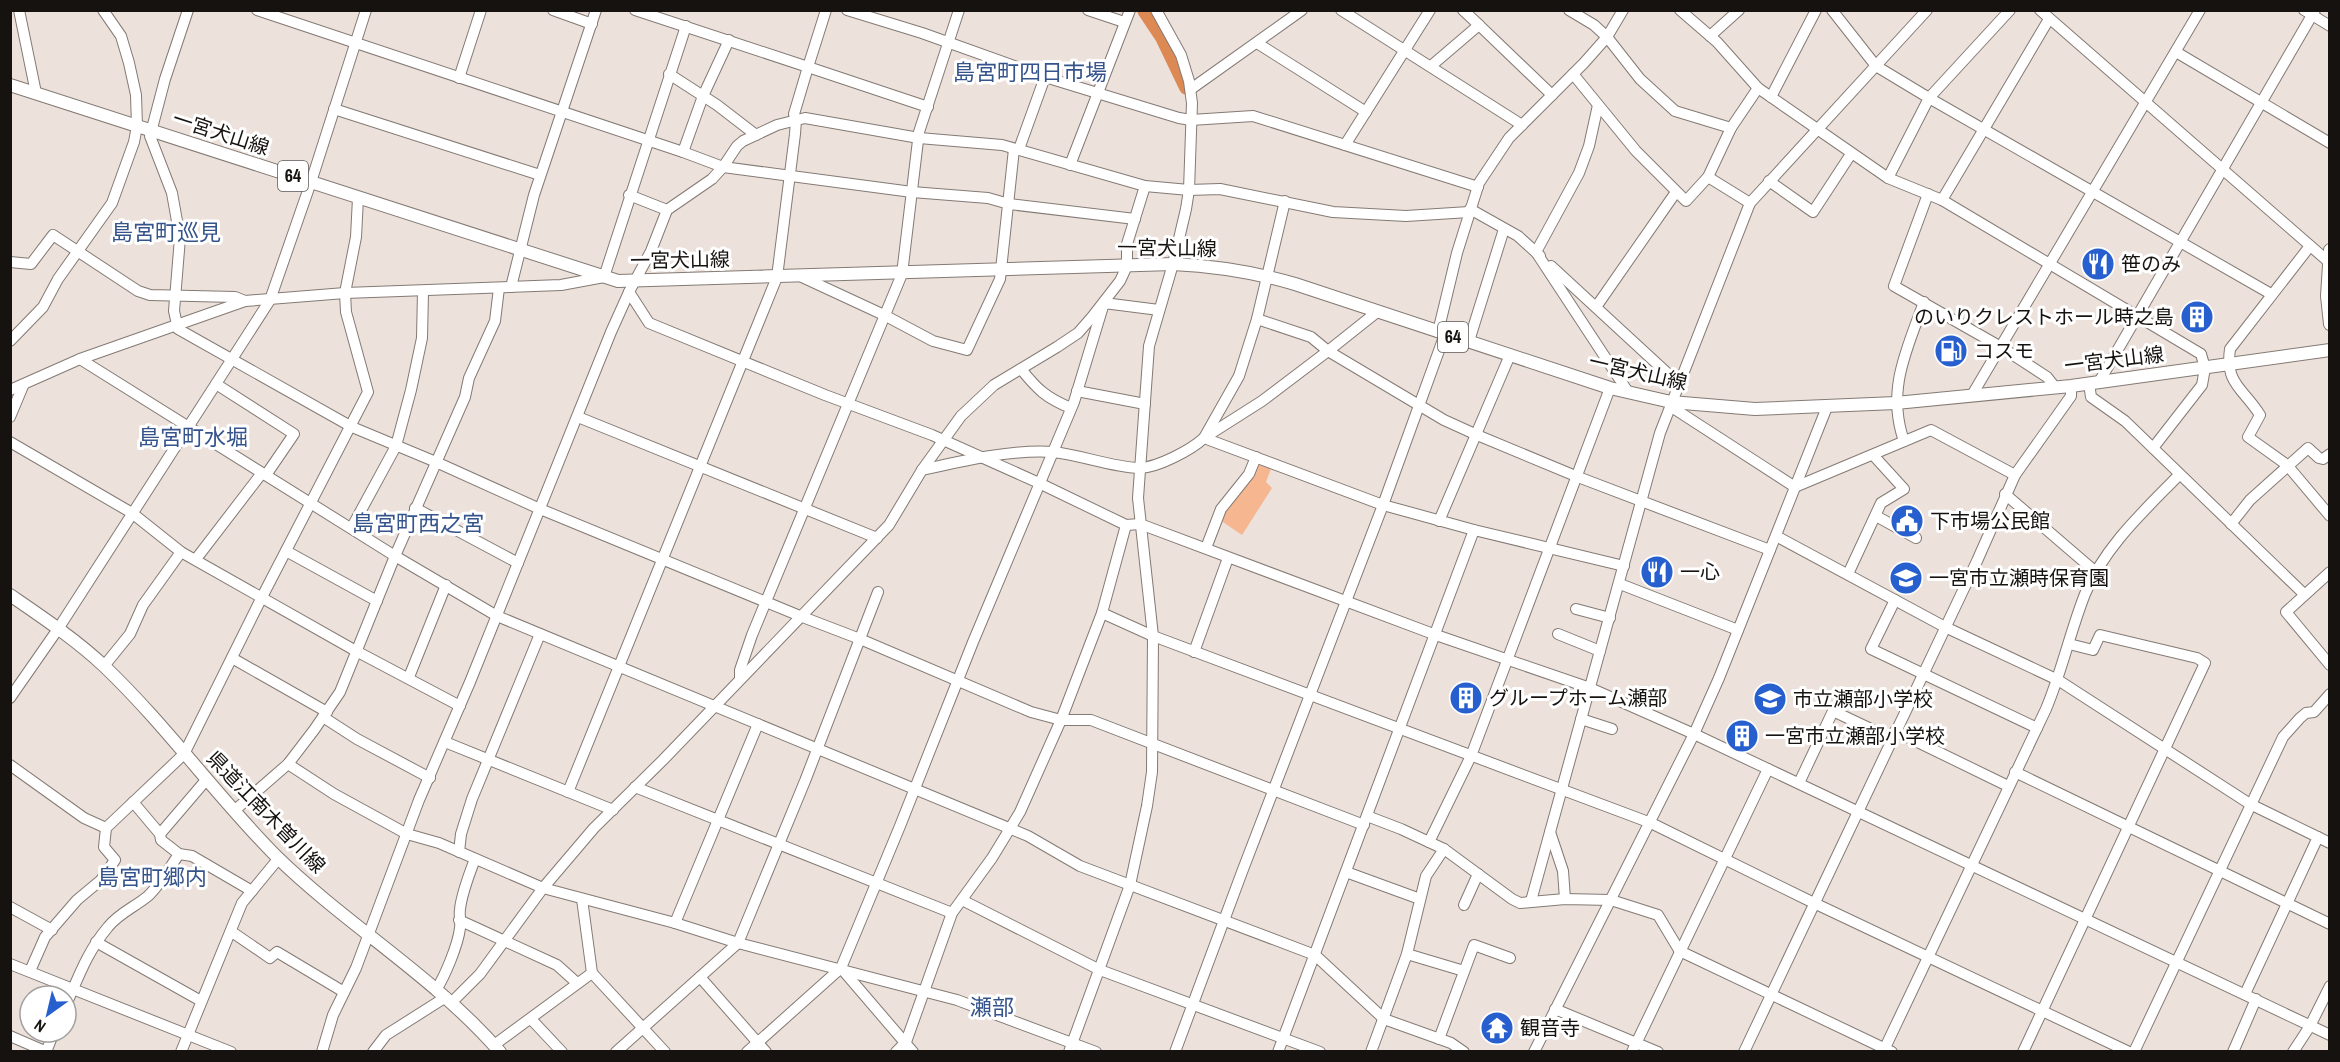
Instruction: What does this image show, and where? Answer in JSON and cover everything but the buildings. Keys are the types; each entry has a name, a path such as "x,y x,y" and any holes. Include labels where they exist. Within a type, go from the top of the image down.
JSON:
{"main road":[{"name":"一宮犬山線","path":"10,85 632,287 777,277 1173,264 1205,265 1267,276 1610,388 1670,404 1755,409 1896,403 2071,386 2330,350"},
{"path":"2329,258 2327,296 2330,324"},
{"name":"県道江南木曽川線","path":"10,594 104,666 133,695 279,858 369,936 445,996 497,1048"}],"street":[{"path":"19,10 36,93"},
{"path":"10,341 43,307 58,279 112,203 134,142 137,126 136,94 121,36 103,10"},
{"path":"188,10 150,136 171,193 180,238 174,311 178,329 352,427 661,560 860,639 1031,712 1062,720 1091,720 1273,791 1429,842 1444,849 1520,903 1565,899 1611,900 1658,915 1679,950 1886,1050 1971,864 2037,728 2058,680 2086,593 2128,526 2179,475"},
{"path":"256,10 272,13 355,44 723,167 912,192 988,198 1009,204 1135,219"},
{"path":"10,698 58,629 270,300 311,182 366,10"},
{"path":"459,78 481,10"},
{"path":"553,10 592,24"},
{"path":"511,286 540,175 596,10"},
{"path":"635,10 928,107"},
{"path":"568,792 777,277 796,120 794,114 826,10"},
{"path":"847,10 949,42 1045,77 1179,118 1191,120 1253,116 1478,187"},
{"path":"740,678 740,670 749,644 902,274 919,138 959,10"},
{"path":"1088,10 1124,22"},
{"path":"1070,165 1130,10"},
{"path":"1071,1047 1130,885 1152,772 1153,636 1138,498 1149,346 1173,264 1189,190 1191,120 1191,89 1181,54 1156,10"},
{"path":"1191,89 1302,10"},
{"path":"1341,10 1522,125"},
{"path":"1345,145 1430,10"},
{"path":"1463,10 1552,95"},
{"path":"1569,10 1594,25 1640,79 1675,111 1731,128"},
{"path":"1175,1052 1383,505 1419,404 1441,333 1470,211 1478,187 1491,163 1509,138 1607,38 1623,10"},
{"path":"1710,36 1739,10"},
{"path":"1771,97 1816,10"},
{"path":"1832,10 1876,66 2271,294"},
{"path":"1888,178 1929,98 2010,10"},
{"path":"2040,10 2310,246 2329,258"},
{"path":"1972,395 2094,193 2200,10"},
{"path":"1531,901 1670,404 1750,202 1926,11"},
{"path":"1685,12 1758,88 1851,154 1888,178 1942,200 2201,354 2205,368 2202,385 2153,448"},
{"path":"2304,594 2125,421 2091,397 2094,383 2137,315 2223,168 2310,12 2330,26"},
{"path":"1942,200 2049,19"},
{"path":"1431,66 1479,25"},
{"path":"10,390 80,359 245,301 345,294 561,285 604,277 686,26"},
{"path":"683,152 703,96 729,40"},
{"path":"1257,43 1366,112"},
{"path":"2176,52 2330,143"},
{"path":"669,74 756,135"},
{"path":"1573,74 1636,151 1686,201 1708,177 1731,128 1758,88"},
{"path":"802,277 884,315 933,341 967,350 1000,279 1017,149 1045,77"},
{"path":"1536,252 1584,161 1598,105"},
{"path":"334,109 540,175"},
{"path":"322,1052 333,1015 369,936 383,892 496,615 632,287 651,250 667,210 699,189 723,167 737,146 756,135 777,125 805,118 919,138 993,144 1145,186 1189,190 1220,189 1333,212 1417,215 1470,211 1518,236 1679,384"},
{"path":"1769,181 1813,212 1851,154"},
{"path":"1708,177 1750,202"},
{"path":"372,1052 386,1035 480,974 543,888 594,828 889,525 943,440 979,398 1078,333 1120,281 1126,266 1127,244 1145,186"},
{"path":"1596,307 1676,192"},
{"path":"1928,194 1894,286 2001,347 2046,376 2055,387"},
{"path":"629,195 667,210"},
{"path":"30,971 45,938 77,900 101,880 115,860 104,847 106,828 184,754 368,392 346,312 345,294 356,237 358,198"},
{"path":"1204,438 1239,376 1257,320 1285,201"},
{"path":"1469,341 1504,229"},
{"path":"10,262 31,264 53,235 138,291 150,296 235,297 245,301"},
{"path":"2310,246 2230,349 2228,365 2231,377 2260,415 2248,437 2288,465 2330,516"},
{"path":"1536,252 1628,392"},
{"path":"632,287 650,323 742,362 943,440 1126,525 1140,524 1507,661 1590,688 1799,783 2330,1035"},
{"path":"235,810 288,764 340,692 395,556 465,397 468,378 495,321 499,288"},
{"path":"352,527 396,446 422,338 423,292"},
{"path":"1904,441 1898,424 1896,403 1900,369 1924,302"},
{"path":"1104,303 1159,310"},
{"path":"747,1052 841,968 1071,408 1104,303"},
{"path":"922,470 982,458 1053,452 1140,468 1181,453 1262,401 1377,312"},
{"path":"1257,320 1311,337 1328,351 1444,420 1477,435 1578,477 1770,550"},
{"path":"1439,521 1510,356"},
{"path":"80,359 395,556 496,615 1010,828 1080,866 1315,955 1384,1019 1439,1039 1464,1052"},
{"path":"1021,369 1037,390 1071,408"},
{"path":"196,559 294,434 216,384"},
{"path":"10,417 22,386"},
{"path":"1744,1052 1945,627 2005,494 2015,475 2071,396 2071,386"},
{"path":"1429,842 1471,756 1610,388"},
{"path":"1077,392 1145,404"},
{"path":"1670,404 1795,487"},
{"path":"1534,1052 1694,734 1827,407"},
{"path":"578,417 877,538"},
{"path":"1795,487 1874,456 1931,430 2015,475"},
{"path":"1204,438 1383,505 1474,530 1624,566"},
{"path":"10,442 132,513 181,552 356,651 460,706"},
{"path":"2231,524 2250,500 2308,448 2319,458 2323,459 2330,454"},
{"path":"1848,574 1881,503 1904,489 1874,456"},
{"path":"1206,548 1221,508 1249,474 1256,457"},
{"path":"2005,494 2097,573"},
{"path":"416,508 518,563"},
{"path":"1876,516 1916,538"},
{"path":"896,1052 906,1042 952,913 1010,828 1035,781 1051,739 1062,720 1102,613 1126,525"},
{"path":"1278,1052 1474,530"},
{"path":"1776,536 1945,627 2058,680 2250,804 2330,843"},
{"path":"286,551 377,601"},
{"path":"104,666 130,634 143,605 181,552"},
{"path":"1194,651 1228,558"},
{"path":"2330,572 2286,612 2330,665"},
{"path":"1620,584 1738,630"},
{"path":"409,677 446,585"},
{"path":"616,1052 738,942 878,592"},
{"path":"1895,600 1871,649 2037,728"},
{"path":"1576,609 1610,618"},
{"path":"1102,613 1153,636 1309,696 1651,823 2129,1052"},
{"path":"459,852 461,834 472,799 540,634"},
{"path":"1558,634 1600,651"},
{"path":"2023,1052 2205,663 2197,658 2100,635 2093,650 2069,644"},
{"path":"232,658 325,714 357,739 430,778"},
{"path":"2134,1052 2283,737 2300,718 2306,713 2314,712 2330,694"},
{"path":"1799,783 1833,711 2008,786"},
{"path":"1581,719 1612,729"},
{"path":"675,923 758,724"},
{"path":"445,742 613,810"},
{"path":"288,764 333,794 407,834 459,852 543,888 957,1000 1071,1047 1096,1052"},
{"path":"10,765 84,818 106,828"},
{"path":"1634,1046 1768,769"},
{"path":"2015,772 2330,924"},
{"path":"160,834 207,779"},
{"path":"635,787 952,913"},
{"path":"133,802 160,834 161,840 179,854 192,856 252,891"},
{"path":"1550,832 1563,871 1565,899"},
{"path":"2245,994 2318,837"},
{"path":"1371,1052 1407,954 1426,876 1444,849"},
{"path":"75,984 86,956 109,925 123,912 149,895 179,854"},
{"path":"181,1052 242,903 279,858"},
{"path":"445,996 444,978 460,928 462,895 475,859"},
{"path":"1346,872 1420,899"},
{"path":"1464,905 1478,874"},
{"path":"582,899 592,973 665,1052"},
{"path":"962,900 1100,970 1320,1052"},
{"path":"10,907 52,930"},
{"path":"459,920 557,965 577,983"},
{"path":"232,932 270,958 277,952 344,992"},
{"path":"96,942 201,1001"},
{"path":"1439,1039 1473,945 1510,958"},
{"path":"1407,954 1464,971"},
{"path":"10,964 63,984"},
{"path":"841,968 914,1052"},
{"path":"497,1048 592,973"},
{"path":"700,977 766,1052"},
{"path":"2293,1052 2310,1026 2330,986"},
{"path":"78,990 231,1052"},
{"path":"2233,1052 2256,999"},
{"path":"1555,1009 1634,1046 1658,1052"},
{"path":"531,1019 562,1052"},
{"path":"10,1036 46,1051"}],"shaded area":[{"path":"1258,461 1272,466 1266,482 1272,488 1242,535 1217,518"}],"waterway":[{"path":"1145,10 1163,37 1187,87"}],"place":[{"name":"笹のみ","path":"2098,264"},
{"name":"のいりクレストホール時之島","path":"2197,317"},
{"name":"コスモ","path":"1951,351"},
{"name":"下市場公民館","path":"1907,521"},
{"name":"一心","path":"1657,572"},
{"name":"一宮市立瀬時保育園","path":"1906,578"},
{"name":"グループホーム瀬部","path":"1466,698"},
{"name":"市立瀬部小学校","path":"1770,699"},
{"name":"一宮市立瀬部小学校","path":"1742,736"},
{"name":"観音寺","path":"1497,1028"}],"district":[{"name":"島宮町四日市場","path":"1030,72"},
{"name":"島宮町巡見","path":"166,232"},
{"name":"島宮町水堀","path":"193,437"},
{"name":"島宮町西之宮","path":"418,523"},
{"name":"島宮町郷内","path":"152,877"},
{"name":"瀬部","path":"992,1007"}]}
